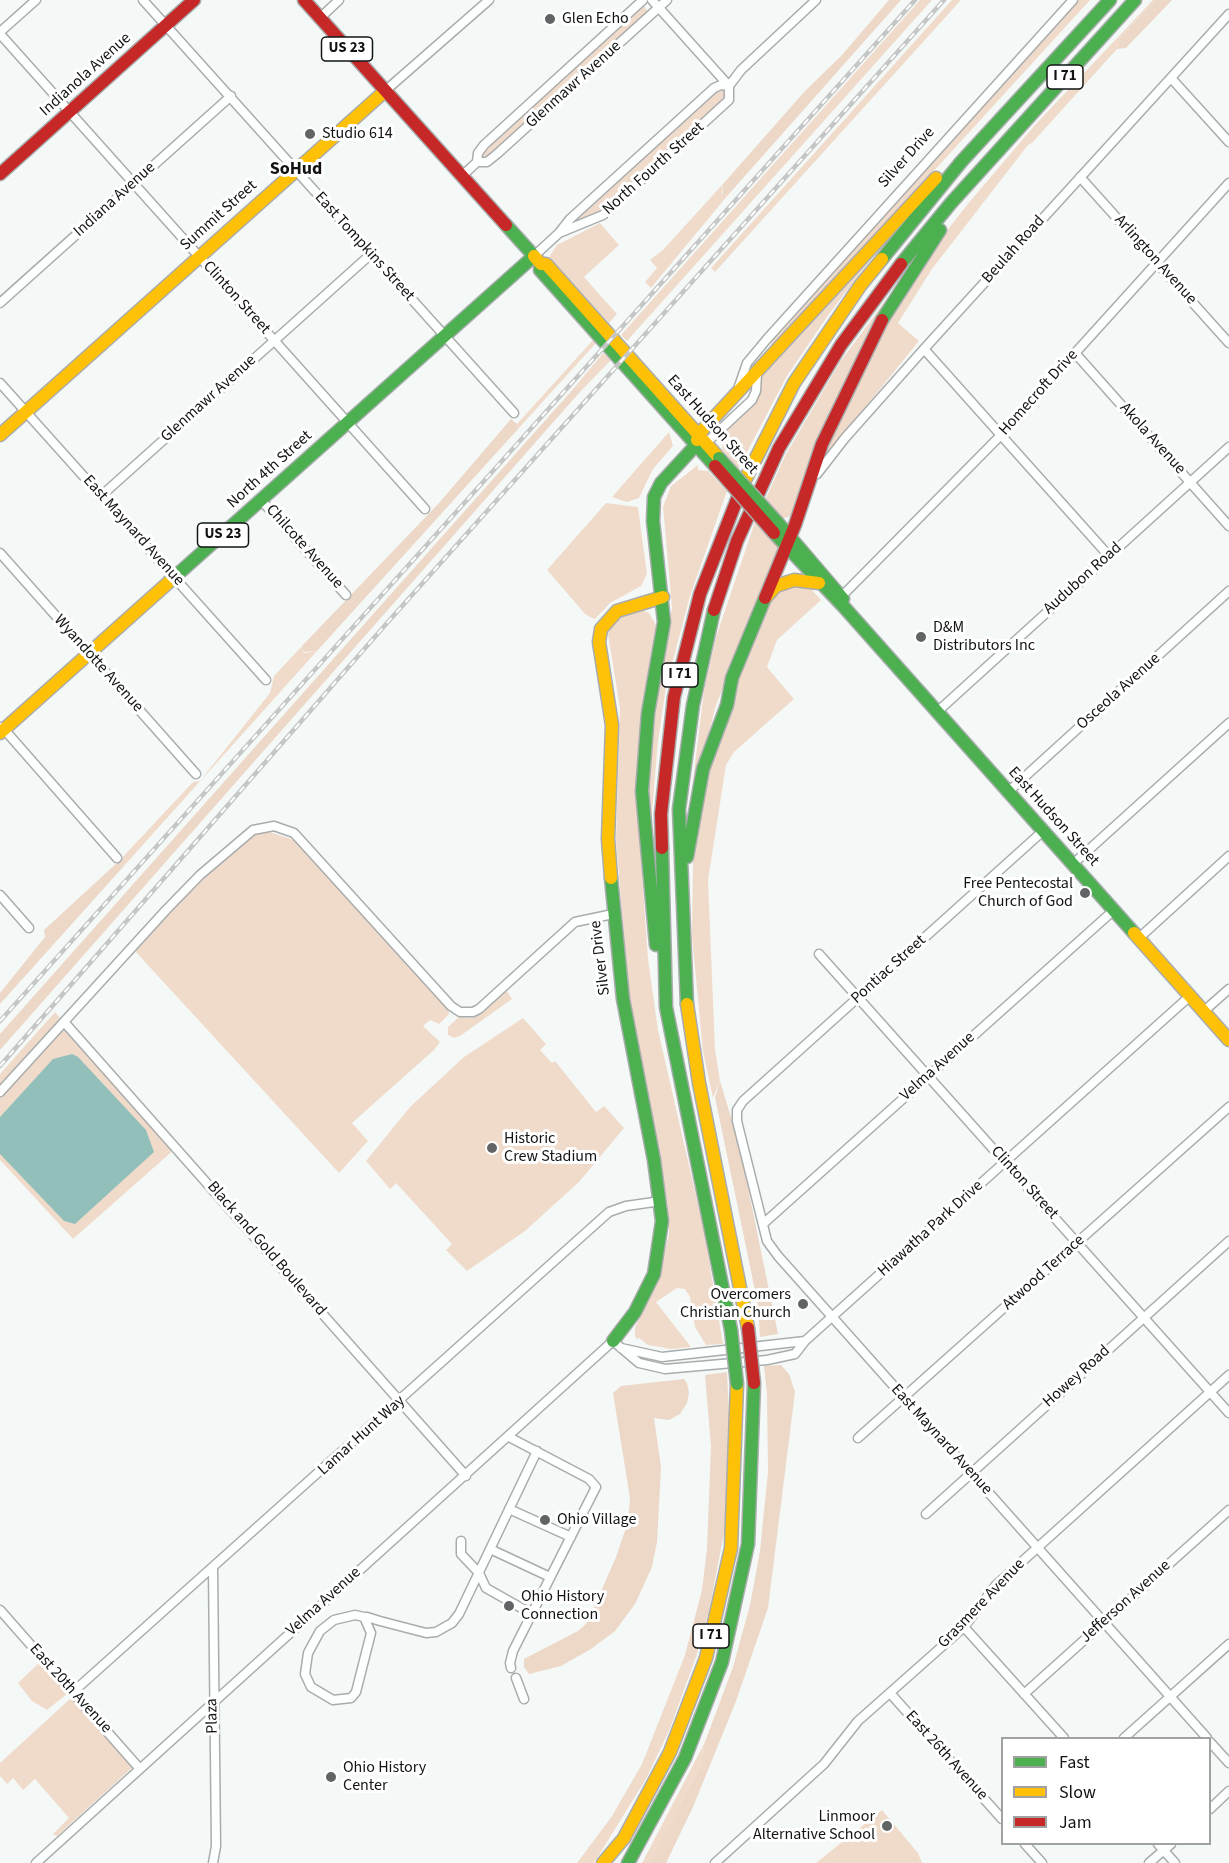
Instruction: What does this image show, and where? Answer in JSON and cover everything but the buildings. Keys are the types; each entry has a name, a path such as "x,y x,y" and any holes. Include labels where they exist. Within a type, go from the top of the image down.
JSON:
{"main road":[{"name":"Indianola Avenue","path":"0,174 194,0"},
{"name":"East Hudson Street","path":"304,0 537,260 546,264 776,528 842,596 852,616"},
{"name":"I 71","path":"603,1863 624,1838 670,1752 706,1658 731,1548 737,1384 731,1330 666,1007 661,814 674,698 700,594 721,535 756,455 795,383 860,286 961,162 1110,0"},
{"name":"I 71","path":"628,1863 685,1758 722,1662 748,1544 754,1383 748,1329 699,1083 685,987 682,907 679,809 693,705 716,603 746,519 779,448 841,345 885,284 951,203 1135,0"},
{"name":"Summit Street","path":"0,435 385,91"},
{"path":"666,1007 651,913 642,791 648,713 664,622 653,502 661,483 700,441 734,399 929,185 1010,109"},
{"path":"682,907 686,860 703,769 727,705 732,678 806,491 831,421 896,295 996,153"},
{"name":"North 4th Street","path":"1,729 445,336 537,260"},
{"name":"East Hudson Street","path":"787,540 819,584 852,616 1229,1040"},
{"path":"764,599 776,586 794,580 819,584"},
{"name":"Silver Drive","path":"617,1345 654,1274 660,1244 661,1202 623,999 612,914 608,839 612,725 606,675 598,642 601,629 617,611 663,597"}],"street":[{"path":"0,33 36,0"},
{"name":"East Tompkins Street","path":"143,0 514,413"},
{"path":"320,18 339,0"},
{"name":"Summit Street","path":"385,91 489,0"},
{"name":"Glenmawr Avenue","path":"462,176 477,162 478,153 483,145 643,0"},
{"path":"652,0 729,86"},
{"name":"Glenmawr Avenue","path":"477,162 487,162 497,154 667,0"},
{"name":"North Fourth Street","path":"559,234 603,215 729,100 729,86 741,70 816,0"},
{"name":"Silver Drive","path":"734,399 747,363 767,339 1073,0"},
{"name":"Beulah Road","path":"806,491 844,438 1229,14"},
{"name":"Clinton Street","path":"0,33 425,509"},
{"path":"1171,78 1229,142"},
{"name":"North Fourth Street","path":"537,260 570,219 714,88 721,85 729,86"},
{"name":"Indiana Avenue","path":"0,303 231,96"},
{"name":"Arlington Avenue","path":"1080,177 1229,343"},
{"name":"Homecroft Drive","path":"842,596 1001,435 1229,183"},
{"name":"Glenmawr Avenue","path":"101,496 371,254"},
{"name":"Silver Drive","path":"700,441 752,400 767,339"},
{"path":"924,349 1109,556"},
{"name":"Akola Avenue","path":"1075,352 1229,526"},
{"name":"East Maynard Avenue","path":"0,383 266,680"},
{"name":"Audubon Road","path":"937,712 1229,447"},
{"name":"Chilcote Avenue","path":"261,500 346,595"},
{"name":"Wyandotte Avenue","path":"0,553 196,774"},
{"name":"Osceola Avenue","path":"1008,792 1229,591"},
{"path":"1073,864 1229,723"},
{"path":"1,729 117,858"},
{"path":"0,1092 200,875 253,830 265,826 283,828 301,840 451,1006 460,1012 473,1012 479,1009 575,922 612,914"},
{"name":"Pontiac Street","path":"738,1110 743,1101 1043,831"},
{"path":"1138,938 1229,856"},
{"path":"0,895 29,928"},
{"name":"Velma Avenue","path":"763,1224 1114,910"},
{"name":"Clinton Street","path":"819,954 1229,1413"},
{"path":"1204,1011 1229,989"},
{"name":"Hiawatha Park Drive","path":"617,1345 639,1363 651,1367 699,1368 795,1354 805,1341 1190,996"},
{"name":"Black and Gold Boulevard","path":"65,1023 466,1476"},
{"name":"Atwood Terrace","path":"858,1438 1229,1107"},
{"name":"East Maynard Avenue","path":"738,1110 736,1121 767,1241 778,1256 1205,1737"},
{"name":"Lamar Hunt Way","path":"73,1692 400,1402 609,1212 626,1206 661,1202"},
{"name":"Howey Road","path":"926,1514 1229,1241"},
{"path":"617,1345 662,1357 805,1341"},
{"name":"Velma Avenue","path":"36,1863 509,1437 617,1345"},
{"name":"Grasmere Avenue","path":"715,1863 824,1764 858,1721 964,1627 996,1585 1229,1375"},
{"path":"509,1437 589,1479 596,1487 513,1652 510,1663 512,1668"},
{"path":"364,1617 371,1633 360,1682 351,1698 333,1701 311,1687 305,1674 308,1653 320,1631 343,1617 364,1617 426,1633 445,1629 459,1614 537,1451"},
{"path":"509,1509 571,1537"},
{"name":"Jefferson Avenue","path":"1024,1694 1229,1510"},
{"path":"461,1541 461,1554 479,1573 492,1593 532,1614"},
{"path":"490,1549 550,1577"},
{"name":"Plaza","path":"213,1568 216,1846 213,1863"},
{"name":"East 20th Avenue","path":"0,1610 140,1768"},
{"path":"371,1633 386,1622"},
{"path":"964,1627 1063,1737"},
{"path":"1125,1737 1229,1644"},
{"path":"516,1678 524,1699"},
{"name":"East 26th Avenue","path":"890,1693 1001,1818"},
{"name":"East Maynard Avenue","path":"1211,1743 1229,1763"},
{"path":"1211,1807 1229,1791"},
{"path":"1025,1845 1042,1863"},
{"path":"1149,1863 1164,1846 1175,1863"}],"shaded area":[{"path":"889,0 901,0 728,195 723,196 723,184 805,91 842,55"},
{"path":"920,0 932,0 627,341 621,335"},
{"path":"952,0 961,0 715,272 711,268"},
{"path":"1079,0 1090,0 763,358 774,339"},
{"path":"1153,0 1156,0 1119,39 1117,49 1028,145 932,269 898,323 919,341 824,458 875,341 930,252 1034,126"},
{"path":"1156,0 1172,0 1126,48 1117,49 1119,39"},
{"path":"644,5 648,13 488,157 482,156 483,151"},
{"path":"725,87 729,95 602,212 576,224 574,220 719,88"},
{"path":"723,184 722,194 728,195 651,288 645,282 657,268 650,260 663,250"},
{"path":"600,223 619,245 584,277 617,314 609,323 549,257 557,245"},
{"path":"883,244 829,314 787,376 738,469 722,449 723,433 752,405 760,377"},
{"path":"889,296 791,516 782,519 765,500 786,454 840,362"},
{"path":"593,340 596,343 518,429 517,424"},
{"path":"603,353 611,360 579,393 579,388 574,388"},
{"path":"574,388 579,388 579,393 0,1050 0,1034"},
{"path":"511,419 517,424 518,429 317,651 304,652 302,646 439,503"},
{"path":"669,432 673,446 653,469 639,498 627,502 612,497"},
{"path":"698,465 698,470 708,471 727,491 690,596 666,687 658,741 650,836 646,761 672,608 663,507 671,486"},
{"path":"606,503 638,507 647,574 641,586 610,603 595,619 586,615 547,570"},
{"path":"755,522 780,549 716,705 690,806 704,690 716,637"},
{"path":"788,585 811,589 821,600 777,640 767,667 794,699 734,752 726,765 708,880 715,1049 720,1081 713,1098 703,1052 692,936 693,862 698,820 723,715 766,606"},
{"path":"640,609 649,613 656,625 642,707 636,788 648,959 658,1030 704,1231 723,1344 706,1345 695,1327 690,1297 685,1289 677,1288 656,1302 691,1347 671,1349 648,1345 639,1338 636,1339 635,1335 635,1327 657,1284 669,1234 668,1206 630,1005 616,841 620,708 608,634 612,625 623,616"},
{"path":"302,646 304,653 317,651 123,867 119,861 193,782 200,781 270,693 274,676"},
{"path":"270,832 294,840 449,1011 449,1014 439,1024 430,1020 423,1026 440,1042 434,1050 352,1123 368,1141 339,1173 134,950 192,890 239,846 255,835"},
{"path":"119,861 123,867 0,1004 0,993 45,937 44,930"},
{"path":"506,990 512,999 460,1036 454,1038 448,1035 448,1027 459,1017 472,1018 481,1013"},
{"path":"55,1012 176,1148 73,1239 0,1160 0,1074"},
{"name":"Historic Crew Stadium","path":"523,1018 546,1044 540,1050 552,1063 555,1061 596,1112 604,1106 624,1128 579,1182 525,1231 467,1271 446,1250 452,1244 396,1183 390,1189 366,1161 410,1107 464,1057"},
{"path":"720,1081 739,1144 778,1334 760,1337 758,1305 715,1097"},
{"path":"781,1365 789,1374 795,1392 768,1608 736,1701 693,1807 666,1863 650,1863 700,1767 705,1742 733,1667 750,1605 760,1551 768,1472 767,1394 764,1366"},
{"path":"727,1372 731,1458 725,1528 709,1611 696,1657 691,1660 685,1655 702,1590 707,1549 711,1446 705,1375"},
{"path":"684,1379 689,1392 687,1403 680,1414 669,1420 654,1418 661,1467 657,1542 652,1567 635,1604 615,1631 591,1649 561,1666 529,1674 524,1667 524,1659 578,1631 587,1623 616,1557 628,1522 630,1498 613,1393 621,1386"},
{"path":"685,1655 691,1660 696,1657 669,1731 646,1779 594,1863 577,1863 612,1816 642,1764"},
{"path":"40,1662 68,1693 47,1710 32,1701 18,1683"},
{"path":"71,1698 133,1767 57,1836 53,1834 69,1818 35,1779 23,1790 13,1778 7,1784 0,1776 0,1763"},
{"path":"705,1742 700,1767 652,1860 650,1863 642,1863"},
{"path":"882,1810 918,1853 922,1863 816,1863"}],"water":[{"path":"72,1054 78,1057 146,1130 154,1152 75,1224 64,1221 0,1154 0,1117 53,1059"}],"railway":[{"path":"0,1021 915,0"},
{"path":"0,1066 387,623 944,0"}],"traffic: fast":[{"path":"882,259 961,162 1110,0"},
{"path":"901,264 951,203 1135,0"},
{"path":"169,582 534,256 506,225"},
{"path":"882,320 940,230"},
{"path":"541,264 540,270 715,466"},
{"path":"656,945 642,791 648,713 664,622 653,521 654,497 661,483 696,445 697,440"},
{"path":"719,458 778,523"},
{"path":"778,523 843,599"},
{"path":"774,533 844,607 1134,933"},
{"path":"687,857 703,769 727,705 732,678 765,598"},
{"path":"687,1004 679,809 693,705 714,610"},
{"path":"662,848 666,1007 731,1330"},
{"path":"611,878 623,999 654,1160 662,1221 654,1274 635,1312 613,1341"},
{"path":"731,1330 737,1384"},
{"path":"628,1863 685,1758 722,1662 748,1544 754,1383"}],"traffic: slow":[{"path":"0,435 385,91"},
{"path":"697,440 698,435 936,178"},
{"path":"534,256 541,264 546,264 719,458"},
{"path":"743,484 794,383 860,286 882,259"},
{"path":"766,597 776,586 794,580 819,583"},
{"path":"0,733 169,582"},
{"path":"611,878 608,839 612,725 599,642 601,629 617,611 663,597"},
{"path":"1134,933 1229,1040"},
{"path":"687,1004 699,1083 748,1328"},
{"path":"603,1863 624,1838 670,1752 706,1658 731,1548 737,1384"}],"traffic: jam":[{"path":"0,174 194,0"},
{"path":"304,0 506,225"},
{"path":"714,610 737,541 779,448 841,345 901,264"},
{"path":"765,598 795,525 822,444 882,320"},
{"path":"715,466 774,533"},
{"path":"662,848 661,814 674,697 700,594 743,484"},
{"path":"748,1328 754,1383"}],"place":[{"name":"Glen Echo","path":"550,19"},
{"name":"Studio 614","path":"310,134"},
{"name":"D&M Distributors Inc","path":"921,637"},
{"name":"Free Pentecostal Church of God","path":"1085,893"},
{"name":"Historic Crew Stadium","path":"492,1148"},
{"name":"Overcomers Christian Church","path":"803,1304"},
{"name":"Ohio Village","path":"545,1520"},
{"name":"Ohio History Connection","path":"509,1606"},
{"name":"Ohio History Center","path":"331,1777"},
{"name":"Linmoor Alternative School","path":"887,1826"}],"district":[{"name":"SoHud","path":"296,170"}]}
